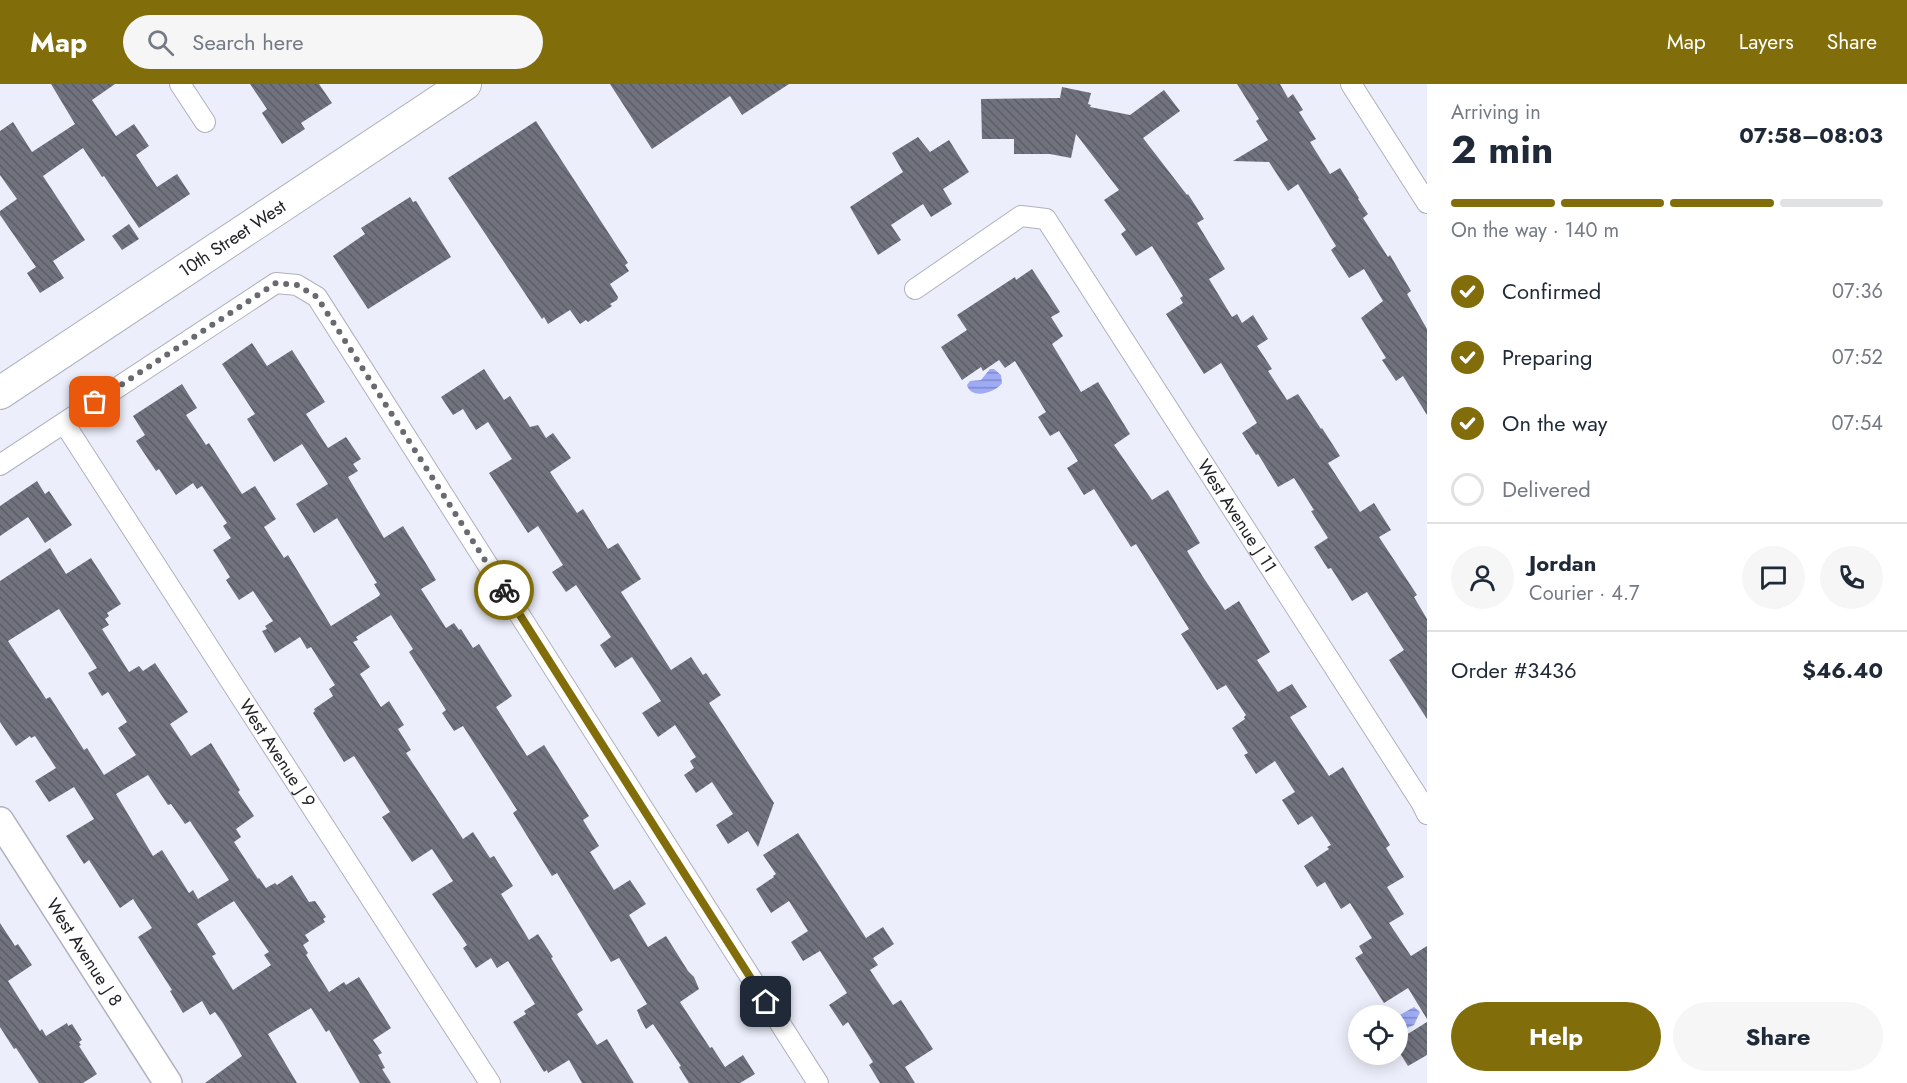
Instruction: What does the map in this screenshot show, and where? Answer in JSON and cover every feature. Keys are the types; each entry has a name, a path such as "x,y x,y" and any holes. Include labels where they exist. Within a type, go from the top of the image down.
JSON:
{"main road":[{"name":"10th Street West","path":"0,393 465,84"}],"street":[{"path":"180,84 205,122"},
{"path":"1351,84 1427,203"},
{"name":"West Avenue J 11","path":"915,290 1021,216 1046,219 1427,814"},
{"path":"0,465 276,283 297,285 317,297 818,1083"},
{"name":"West Avenue J 9","path":"64,423 490,1083"},
{"name":"West Avenue J 8","path":"0,821 168,1083"}],"water":[{"path":"990,369 994,369 1001,375 1002,383 999,387 978,394 969,390 967,385 970,381 981,380"},
{"path":"1414,1007 1420,1012 1414,1025 1408,1028 1408,1010"}],"building":[{"path":"51,84 115,84 92,100 116,136 134,124 149,146 136,155 157,187 177,174 190,194 139,228 83,148 43,176 85,240 53,261 64,278 40,293 27,273 36,267 0,215 0,211 17,199 0,175 0,131 13,122 32,152 75,124"},
{"path":"250,84 319,84 332,103 301,123 305,129 282,144 262,113 267,109"},
{"path":"610,84 789,84 742,115 730,96 652,149"},
{"path":"1237,84 1280,84 1288,98 1293,94 1303,110 1299,112 1316,139 1310,142 1330,174 1340,168 1359,198 1368,214 1363,218 1388,257 1390,255 1411,291 1407,294 1427,329 1427,415 1403,376 1396,381 1382,360 1386,358 1361,318 1383,301 1364,269 1349,278 1331,250 1336,246 1298,184 1288,191 1269,162 1233,161 1268,140 1256,121 1259,119"},
{"path":"1062,87 1091,93 1088,104 1091,105 1090,107 1130,115 1164,90 1180,111 1143,138 1188,194 1204,219 1197,223 1225,269 1209,279 1232,317 1237,314 1242,323 1253,315 1268,339 1257,346 1272,369 1268,371 1287,400 1298,394 1322,428 1340,456 1328,463 1360,512 1374,503 1391,530 1379,537 1417,595 1414,597 1427,619 1427,719 1389,660 1404,650 1367,592 1352,601 1331,568 1328,569 1314,547 1328,538 1294,478 1278,487 1242,433 1257,423 1221,363 1204,374 1166,314 1183,303 1180,298 1183,296 1152,246 1136,256 1121,234 1126,230 1104,200 1119,190 1076,134 1071,158 1050,154 1014,154 1014,139 982,139 981,99 1060,98"},
{"path":"536,121 628,263 625,265 629,271 610,284 618,297 617,300 588,322 586,320 580,324 570,310 548,324 544,317 542,319 448,178"},
{"path":"918,137 930,152 949,140 969,172 943,189 952,204 931,217 923,204 891,225 901,240 878,255 850,207 903,172 892,153"},
{"path":"410,197 413,202 416,201 451,257 368,309 333,256 365,234 361,228"},
{"path":"129,224 139,239 122,250 112,236"},
{"path":"1032,269 1060,312 1051,317 1063,336 1052,344 1081,392 1098,382 1130,434 1114,445 1152,500 1168,490 1200,543 1187,551 1203,577 1225,610 1239,601 1270,652 1257,660 1278,692 1292,684 1307,707 1290,717 1329,776 1343,767 1390,845 1386,848 1404,877 1387,887 1404,914 1389,923 1411,956 1427,946 1427,1019 1408,988 1384,1003 1355,958 1363,953 1359,946 1372,938 1350,903 1341,909 1325,882 1317,887 1304,866 1329,849 1327,847 1331,845 1312,816 1298,825 1282,800 1295,792 1275,761 1256,774 1244,755 1248,753 1232,728 1245,719 1246,715 1226,685 1217,690 1181,634 1189,629 1136,544 1131,547 1094,489 1084,495 1067,468 1078,461 1059,431 1050,436 1038,417 1046,412 1015,361 1005,368 999,360 983,371 981,367 962,380 941,347 967,330 957,315 1015,277 1016,280"},
{"path":"252,343 267,366 292,350 325,402 306,414 328,448 346,437 361,459 353,464 358,471 348,477 384,538 403,526 436,580 421,589 446,628 454,623 459,630 461,629 473,648 479,644 512,696 496,707 527,756 544,745 589,816 583,820 599,846 590,852 614,890 630,880 646,904 629,915 648,947 666,936 694,977 699,989 680,1002 725,1067 743,1055 755,1074 740,1083 689,1083 679,1067 681,1066 653,1024 646,1029 637,1010 647,1004 619,958 611,962 557,873 552,876 513,813 517,810 463,726 454,731 442,713 446,710 409,652 413,649 391,615 356,637 358,640 353,642 370,667 360,674 381,707 389,701 404,725 398,729 411,750 406,753 463,839 473,832 490,858 494,856 513,886 501,894 529,940 538,934 583,1010 577,1014 597,1045 607,1039 634,1083 582,1083 569,1060 548,1073 547,1070 544,1072 513,1022 526,1014 524,1011 535,1004 508,961 497,968 491,958 476,968 463,948 467,945 432,894 453,881 432,849 412,862 382,817 390,812 354,756 344,762 313,713 314,709 333,696 329,689 335,685 311,647 307,649 300,637 275,653 262,631 267,629 265,626 273,621 253,591 239,600 226,580 230,577 213,550 231,538 223,526 227,523 202,486 197,489 193,483 176,495 159,469 156,471 136,441 145,435 133,416 182,384 197,408 186,415 206,445 209,443 242,494 255,486 276,519 264,527 284,558 288,555 331,626 379,596 374,584 377,583 337,518 314,533 296,504 328,484 302,444 274,462 247,419 255,414 222,364"},
{"path":"484,369 504,400 510,396 530,427 538,425 546,438 553,433 571,458 550,472 577,513 583,509 608,549 618,543 641,579 621,592 671,670 691,657 703,675 706,673 721,695 709,703 774,803 758,847 748,831 728,844 716,825 733,814 712,782 696,793 684,775 694,768 690,761 696,757 675,725 658,737 642,713 661,701 632,657 615,668 600,645 611,637 576,585 566,592 552,572 563,565 538,526 528,533 489,473 512,459 488,422 476,430 463,409 453,415 441,397"},
{"path":"37,481 45,494 49,491 72,525 45,543 28,517 0,536 0,506"},
{"path":"50,548 66,574 91,558 121,604 107,613 109,616 105,619 109,625 102,629 129,672 139,666 143,671 155,663 188,712 170,724 191,756 211,743 254,816 236,829 241,837 234,842 258,879 266,888 275,883 277,885 292,875 309,902 315,901 326,917 323,919 325,922 305,935 309,941 303,945 308,953 306,955 329,992 344,982 346,985 359,977 391,1028 373,1040 382,1053 378,1055 385,1068 382,1069 391,1083 360,1083 329,1030 326,1032 311,1008 268,1034 297,1083 205,1083 242,1056 215,1012 210,1015 202,1001 183,1013 170,991 172,990 138,937 152,928 133,899 120,908 89,860 84,864 66,836 94,819 74,787 49,802 35,781 56,768 35,736 31,738 30,736 16,746 0,722 0,581","holes":["59,609 97,668 88,673 102,696 108,692 127,722 118,728 136,755 104,775 87,748 84,750 50,697 46,699 8,641","148,775 168,805 171,804 185,824 190,821 229,880 198,899 193,890 189,893 162,850 153,856 116,794","234,901 269,952 264,955 271,965 233,990 212,956 216,954 197,924"]},
{"path":"798,833 866,938 883,927 894,944 873,958 878,965 870,970 893,1005 901,1000 933,1049 905,1067 915,1083 880,1083 869,1065 873,1062 848,1022 843,1026 829,1005 847,993 820,951 803,961 791,942 808,931 789,901 771,913 756,889 776,874 763,855"},
{"path":"0,923 15,946 18,944 32,965 8,981 40,1031 42,1029 46,1036 67,1023 68,1026 72,1024 82,1040 79,1046 97,1074 83,1083 39,1083 0,1027"},
{"path":"1427,1022 1427,1055 1408,1066 1407,1065 1408,1034"}],"way so far":[{"path":"95,402 276,283 297,285 317,297 504,590"}],"route":[{"path":"504,590 766,1002"}]}
